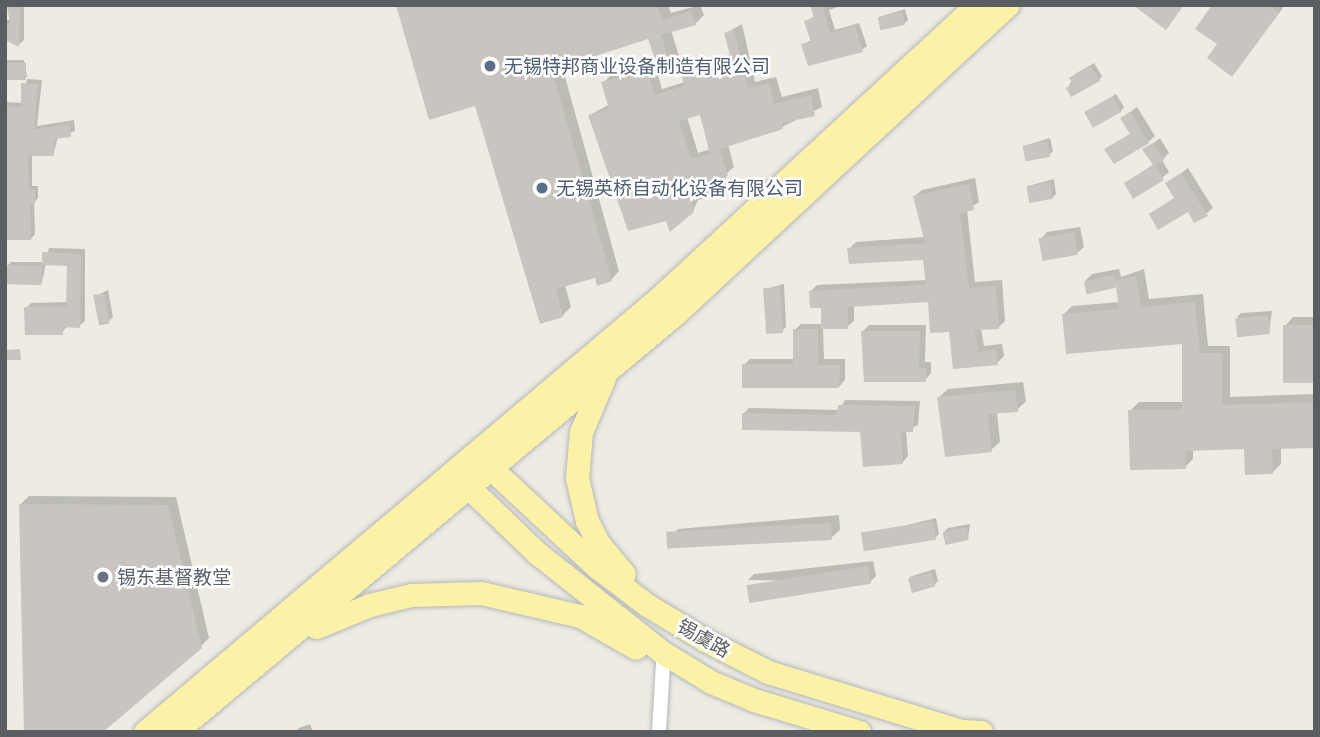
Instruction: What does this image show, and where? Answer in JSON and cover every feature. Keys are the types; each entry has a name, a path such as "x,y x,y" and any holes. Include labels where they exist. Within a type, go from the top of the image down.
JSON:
{"main road":[{"path":"145,732 199,698 483,461 976,5"},
{"path":"483,461 609,369 685,305 1008,5"},
{"path":"609,369 591,407 577,454 587,521 620,570 682,616 705,640"},
{"name":"锡虞路","path":"483,461 597,567 648,606 705,640 768,672 961,731 981,732"},
{"path":"285,642 461,480"},
{"name":"锡虞路","path":"461,480 620,620 711,682 859,732"},
{"path":"232,671 285,642 370,605 411,596 481,593 580,616 663,662 711,682"},
{"path":"175,732 199,698"}],"street":[{"path":"659,732 663,662"}],"building":[{"path":"7,5 20,5 19,47 5,40 5,25 10,25"},
{"path":"396,5 657,5 662,20 691,11 696,25 661,35 671,66 659,70 648,39 552,70 612,281 597,286 595,278 556,289 563,317 540,324 475,106 429,120"},
{"path":"810,5 822,5 830,33 855,26 863,52 808,66 801,44 811,42 804,21 814,18"},
{"path":"1133,5 1184,5 1166,30"},
{"path":"1212,5 1269,5 1279,13 1232,77 1207,58 1217,44 1195,29"},
{"path":"902,12 905,25 881,30 878,18"},
{"path":"734,30 748,88 769,83 774,104 811,95 815,116 782,123 783,129 720,149 728,176 717,179 721,194 691,202 694,212 670,232 666,221 628,231 588,115 609,109 601,82 646,69 655,95 684,86 681,73 731,59 724,33","holes":["700,115 710,154 691,159 679,121"]},
{"path":"5,63 26,63 26,80 5,80"},
{"path":"1090,66 1100,81 1071,97 1066,88 1073,84 1069,78"},
{"path":"21,83 38,84 34,130 70,124 71,137 54,139 54,156 28,156 29,189 35,190 35,204 30,204 31,240 5,240 5,106 21,107"},
{"path":"1113,96 1122,112 1093,128 1084,112"},
{"path":"1130,112 1149,143 1114,164 1104,149 1130,134 1120,118"},
{"path":"1047,141 1050,157 1026,161 1022,146"},
{"path":"1153,143 1164,160 1155,166 1164,180 1133,199 1124,183 1153,165 1142,149"},
{"path":"1181,173 1208,216 1194,223 1188,212 1158,230 1149,214 1174,198 1165,183"},
{"path":"1050,182 1053,199 1029,203 1026,186"},
{"path":"969,184 974,210 960,213 969,288 996,286 999,329 975,330 978,352 996,349 998,365 953,369 949,332 930,333 928,302 848,307 848,329 821,329 821,308 810,308 809,291 926,285 923,260 849,264 847,248 925,243 913,196"},
{"path":"1074,232 1078,255 1043,261 1039,238"},
{"path":"42,252 81,254 80,328 63,327 63,335 25,335 24,307 66,306 67,266 42,265"},
{"path":"5,265 42,266 41,285 5,284"},
{"path":"1113,275 1116,288 1087,294 1084,282"},
{"path":"1136,276 1141,307 1195,302 1200,353 1222,353 1222,405 1315,402 1315,448 1272,449 1273,474 1245,475 1244,449 1185,451 1186,469 1130,470 1128,410 1182,410 1182,344 1066,354 1062,314 1119,309 1115,280"},
{"path":"780,287 783,333 766,334 763,288"},
{"path":"104,293 110,323 99,326 93,295"},
{"path":"1268,315 1270,334 1237,337 1235,318"},
{"path":"1283,325 1315,325 1315,383 1283,383"},
{"path":"793,329 818,329 818,365 840,365 839,388 742,388 742,364 793,364"},
{"path":"861,331 920,331 919,368 926,368 926,382 864,382"},
{"path":"20,349 21,360 6,360 6,350"},
{"path":"1015,390 1018,412 988,414 992,452 945,457 937,397"},
{"path":"838,405 915,406 913,432 901,432 903,464 863,467 860,432 742,430 742,413 837,415"},
{"name":"锡东基督教堂","path":"19,504 168,505 202,648 103,732 24,732"},
{"path":"933,521 936,540 864,551 861,532"},
{"path":"831,523 832,540 667,549 666,532"},
{"path":"966,527 969,540 946,545 943,532"},
{"path":"868,566 871,584 749,603 747,585"},
{"path":"931,572 935,586 912,593 908,579"}],"place":[{"name":"无锡特邦商业设备制造有限公司","path":"490,66"},
{"name":"无锡英桥自动化设备有限公司","path":"542,188"},
{"name":"锡东基督教堂","path":"103,577"}]}
